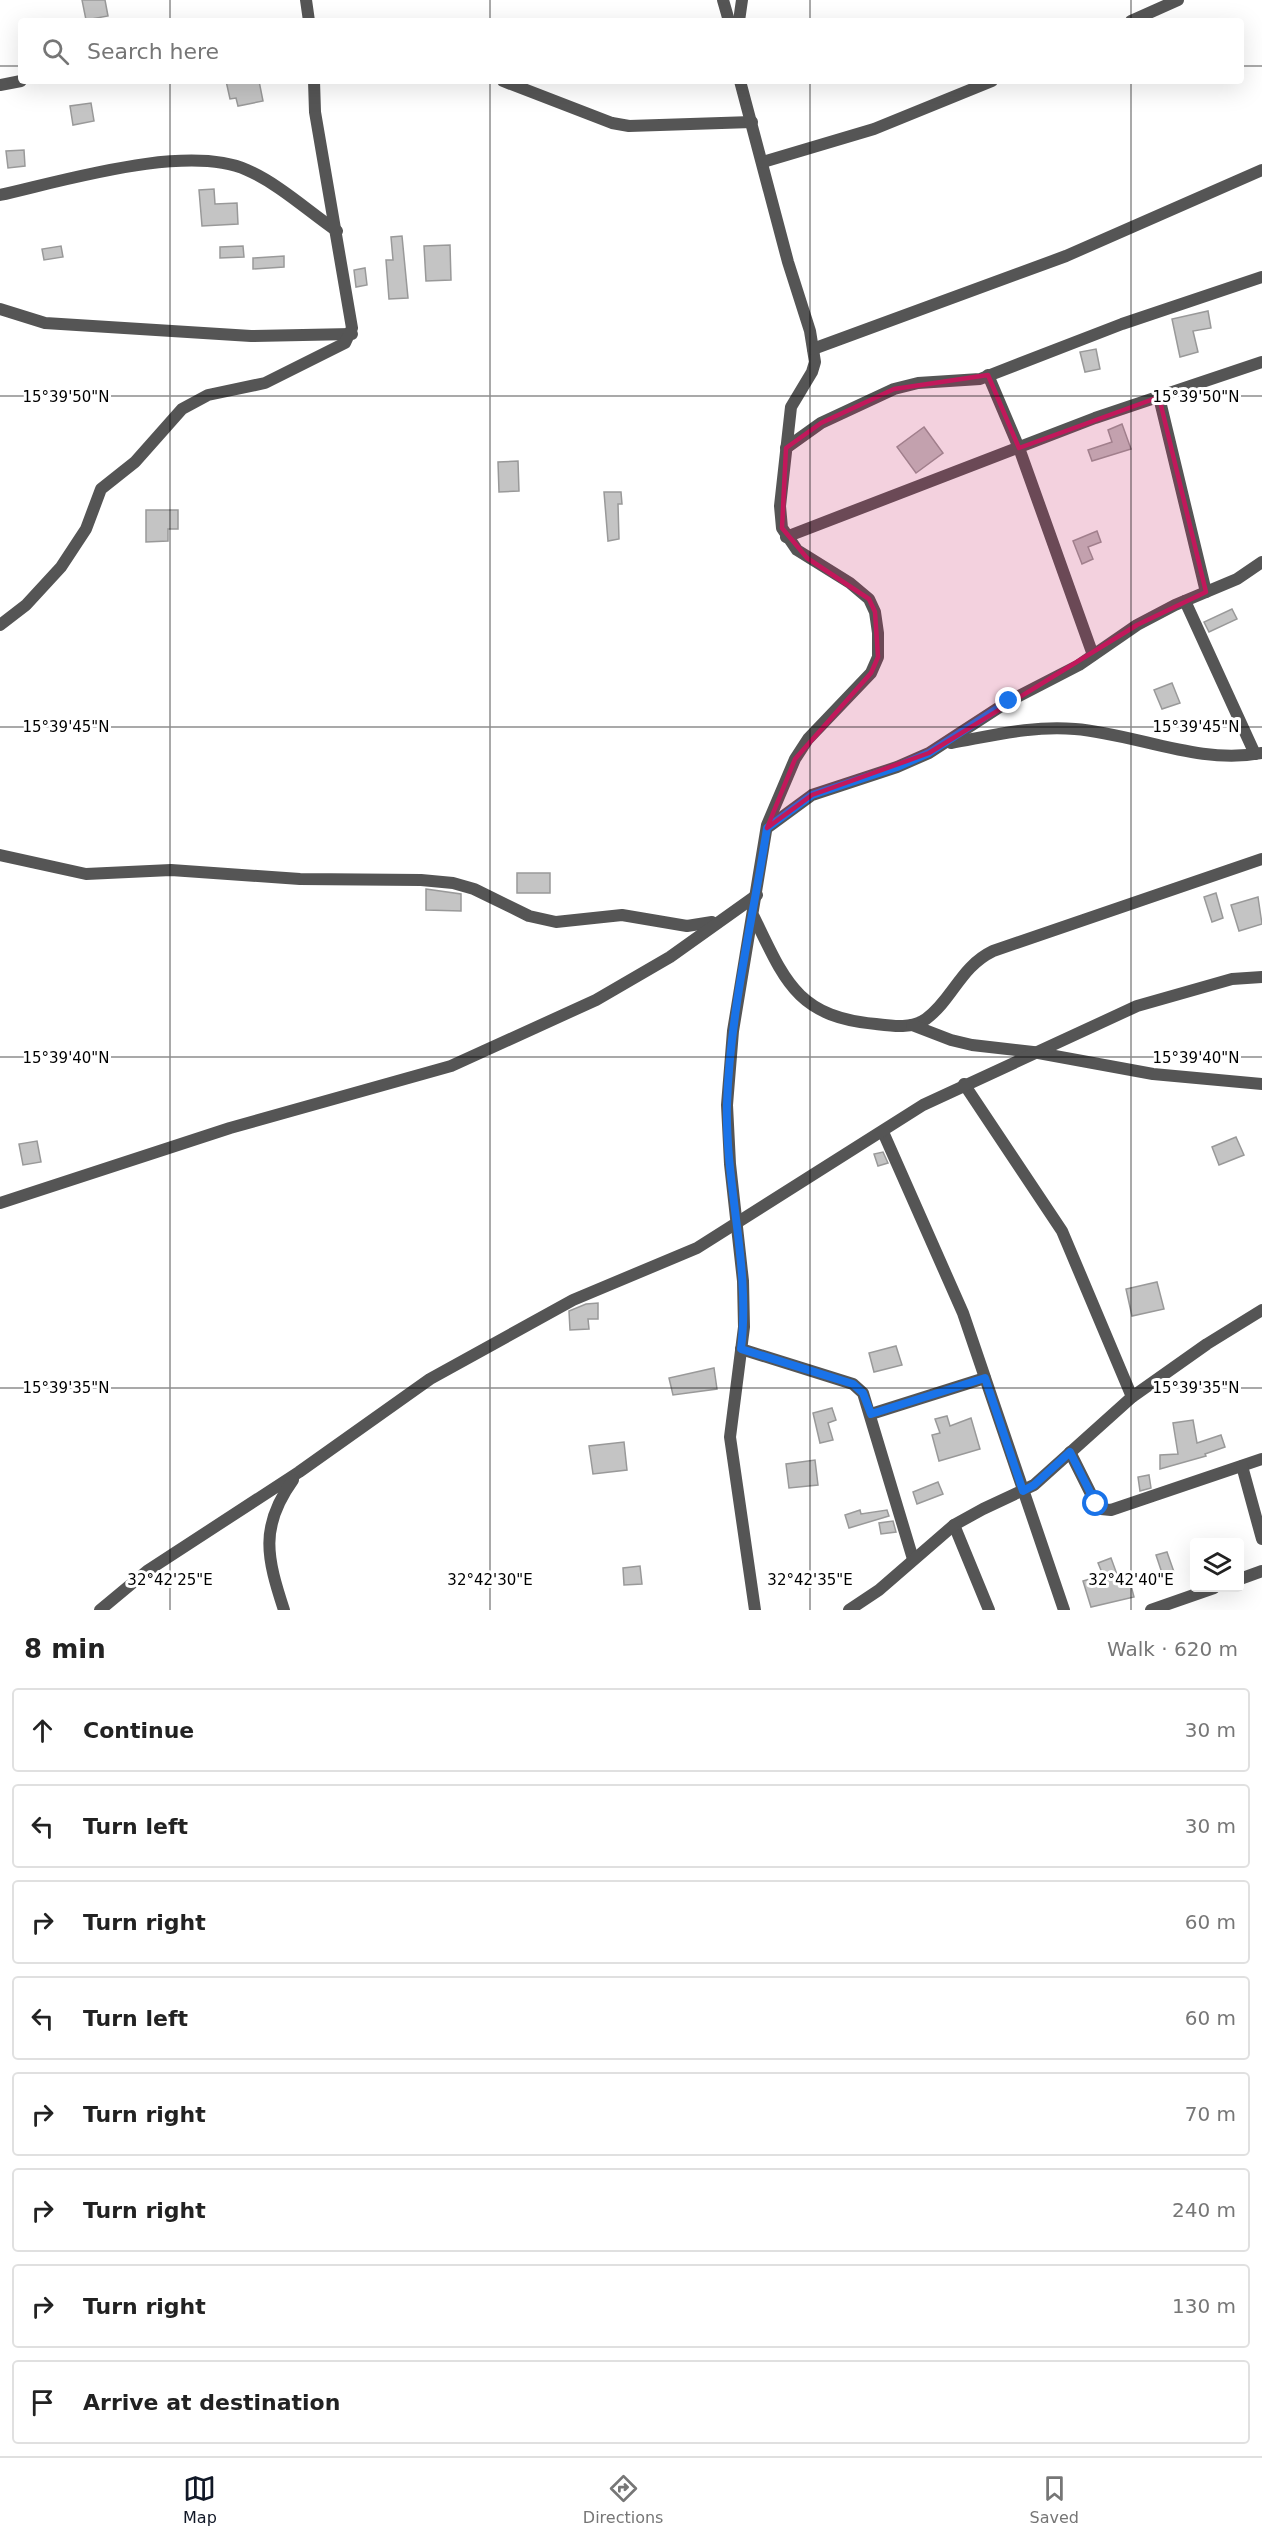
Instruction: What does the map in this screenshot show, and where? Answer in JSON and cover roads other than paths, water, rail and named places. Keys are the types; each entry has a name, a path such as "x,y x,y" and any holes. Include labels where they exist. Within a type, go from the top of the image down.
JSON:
{"street":[{"path":"306,0 309,18"},
{"path":"723,0 728,18"},
{"path":"739,18 742,0"},
{"path":"1138,18 1178,0"},
{"path":"0,85 18,82"},
{"path":"0,625 26,605 61,567 86,529 95,501 102,489 135,462 182,409 208,395 265,383 345,344 352,334 337,231 315,112 314,84"},
{"path":"511,84 612,123 629,126 752,122"},
{"path":"741,84 813,349 812,372 791,407 780,506 782,528 786,537 807,558 850,583 868,599 875,612 878,657 871,673 808,739 795,759 767,828 734,1031 727,1105 730,1164 743,1281 741,1349 730,1437 755,1610"},
{"path":"763,162 874,129 985,84"},
{"path":"0,195 151,164 204,160 222,162 261,178 337,231"},
{"path":"813,349 1066,256 1262,170"},
{"path":"786,448 821,423 894,389 918,383 974,380 1153,313 1262,277"},
{"path":"0,309 45,323 251,336 352,334"},
{"path":"786,537 1019,448 1262,362"},
{"path":"988,375 1019,448 1093,655"},
{"path":"1159,397 1206,592"},
{"path":"767,828 812,795 917,759 996,709 1069,671 1137,625 1237,579 1262,562"},
{"path":"944,744 1028,730 1073,729 1208,754 1258,754 1185,601"},
{"path":"0,855 87,874 171,870 300,879 421,880 453,883 474,889 529,916 556,922 622,915 667,925 698,927 725,917"},
{"path":"912,1025 924,1020 935,1011 978,958 1262,859"},
{"path":"0,1203 230,1128 451,1066 596,1000 670,957 757,895"},
{"path":"753,917 789,986 801,998 825,1013 857,1022 912,1025 951,1040 1153,1074 1262,1084"},
{"path":"100,1610 147,1571 299,1472 430,1379 573,1300 697,1248 923,1105 1033,1052 1137,1006 1232,979 1262,977"},
{"path":"964,1084 1062,1231 1132,1397"},
{"path":"883,1132 963,1313 1064,1610"},
{"path":"849,1610 879,1590 954,1526 983,1509 1034,1485 1132,1397 1207,1344 1262,1310"},
{"path":"741,1349 853,1384 863,1393 913,1559"},
{"path":"871,1414 985,1378"},
{"path":"1070,1452 1096,1504 1101,1509 1111,1510 1262,1459"},
{"path":"1242,1466 1262,1539"},
{"path":"284,1610 270,1558 268,1536 279,1499 299,1472"},
{"path":"954,1526 989,1610"},
{"path":"1244,1577 1262,1571"},
{"path":"1151,1610 1200,1592"}]}
